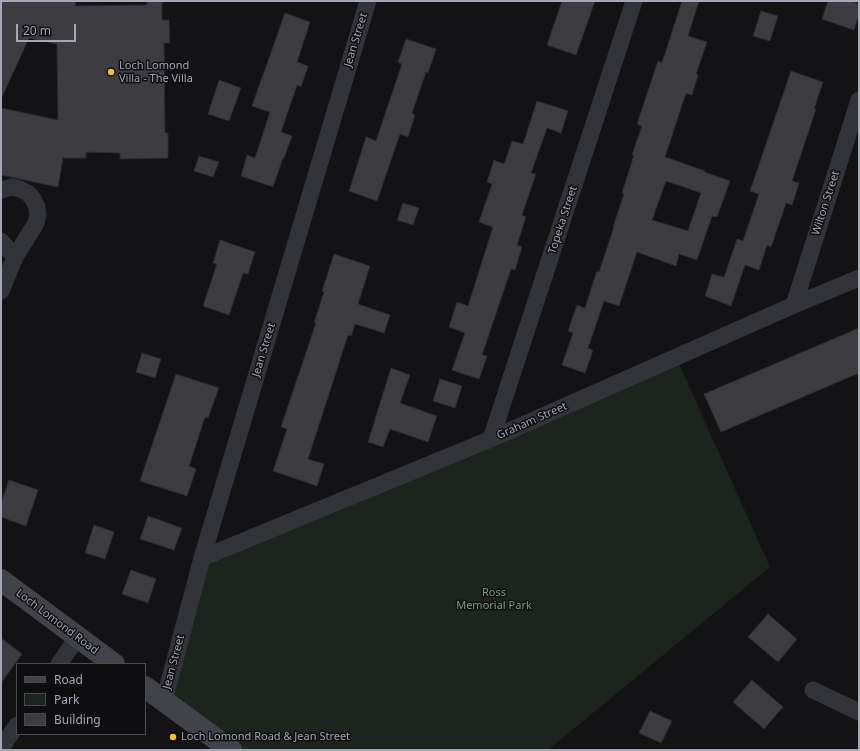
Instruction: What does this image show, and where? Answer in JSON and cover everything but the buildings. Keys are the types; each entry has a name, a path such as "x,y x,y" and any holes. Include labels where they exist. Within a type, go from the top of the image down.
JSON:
{"main road":[{"name":"Loch Lomond Road","path":"1,580 113,663"},
{"path":"146,688 231,750"}],"street":[{"name":"Jean Street","path":"164,701 202,558 368,1"},
{"name":"Topeka Street","path":"492,439 634,1"},
{"name":"Wilton Street","path":"794,305 859,100"},
{"path":"1,190 12,188 20,189 28,193 37,207 38,215 36,223 15,258 1,291"},
{"path":"1,241 15,258"},
{"name":"Graham Street","path":"202,558 492,439 794,305 859,278"},
{"path":"60,663 77,638"},
{"path":"813,690 859,712"},
{"path":"1,748 16,726"}],"green space":[{"name":"Ross Memorial Park","path":"676,357 770,567 548,750 231,750 164,701 202,558"}],"place":[{"name":"Loch Lomond Villa - The Villa","path":"111,72"},
{"name":"Loch Lomond Road & Jean Street","path":"173,737"}]}
